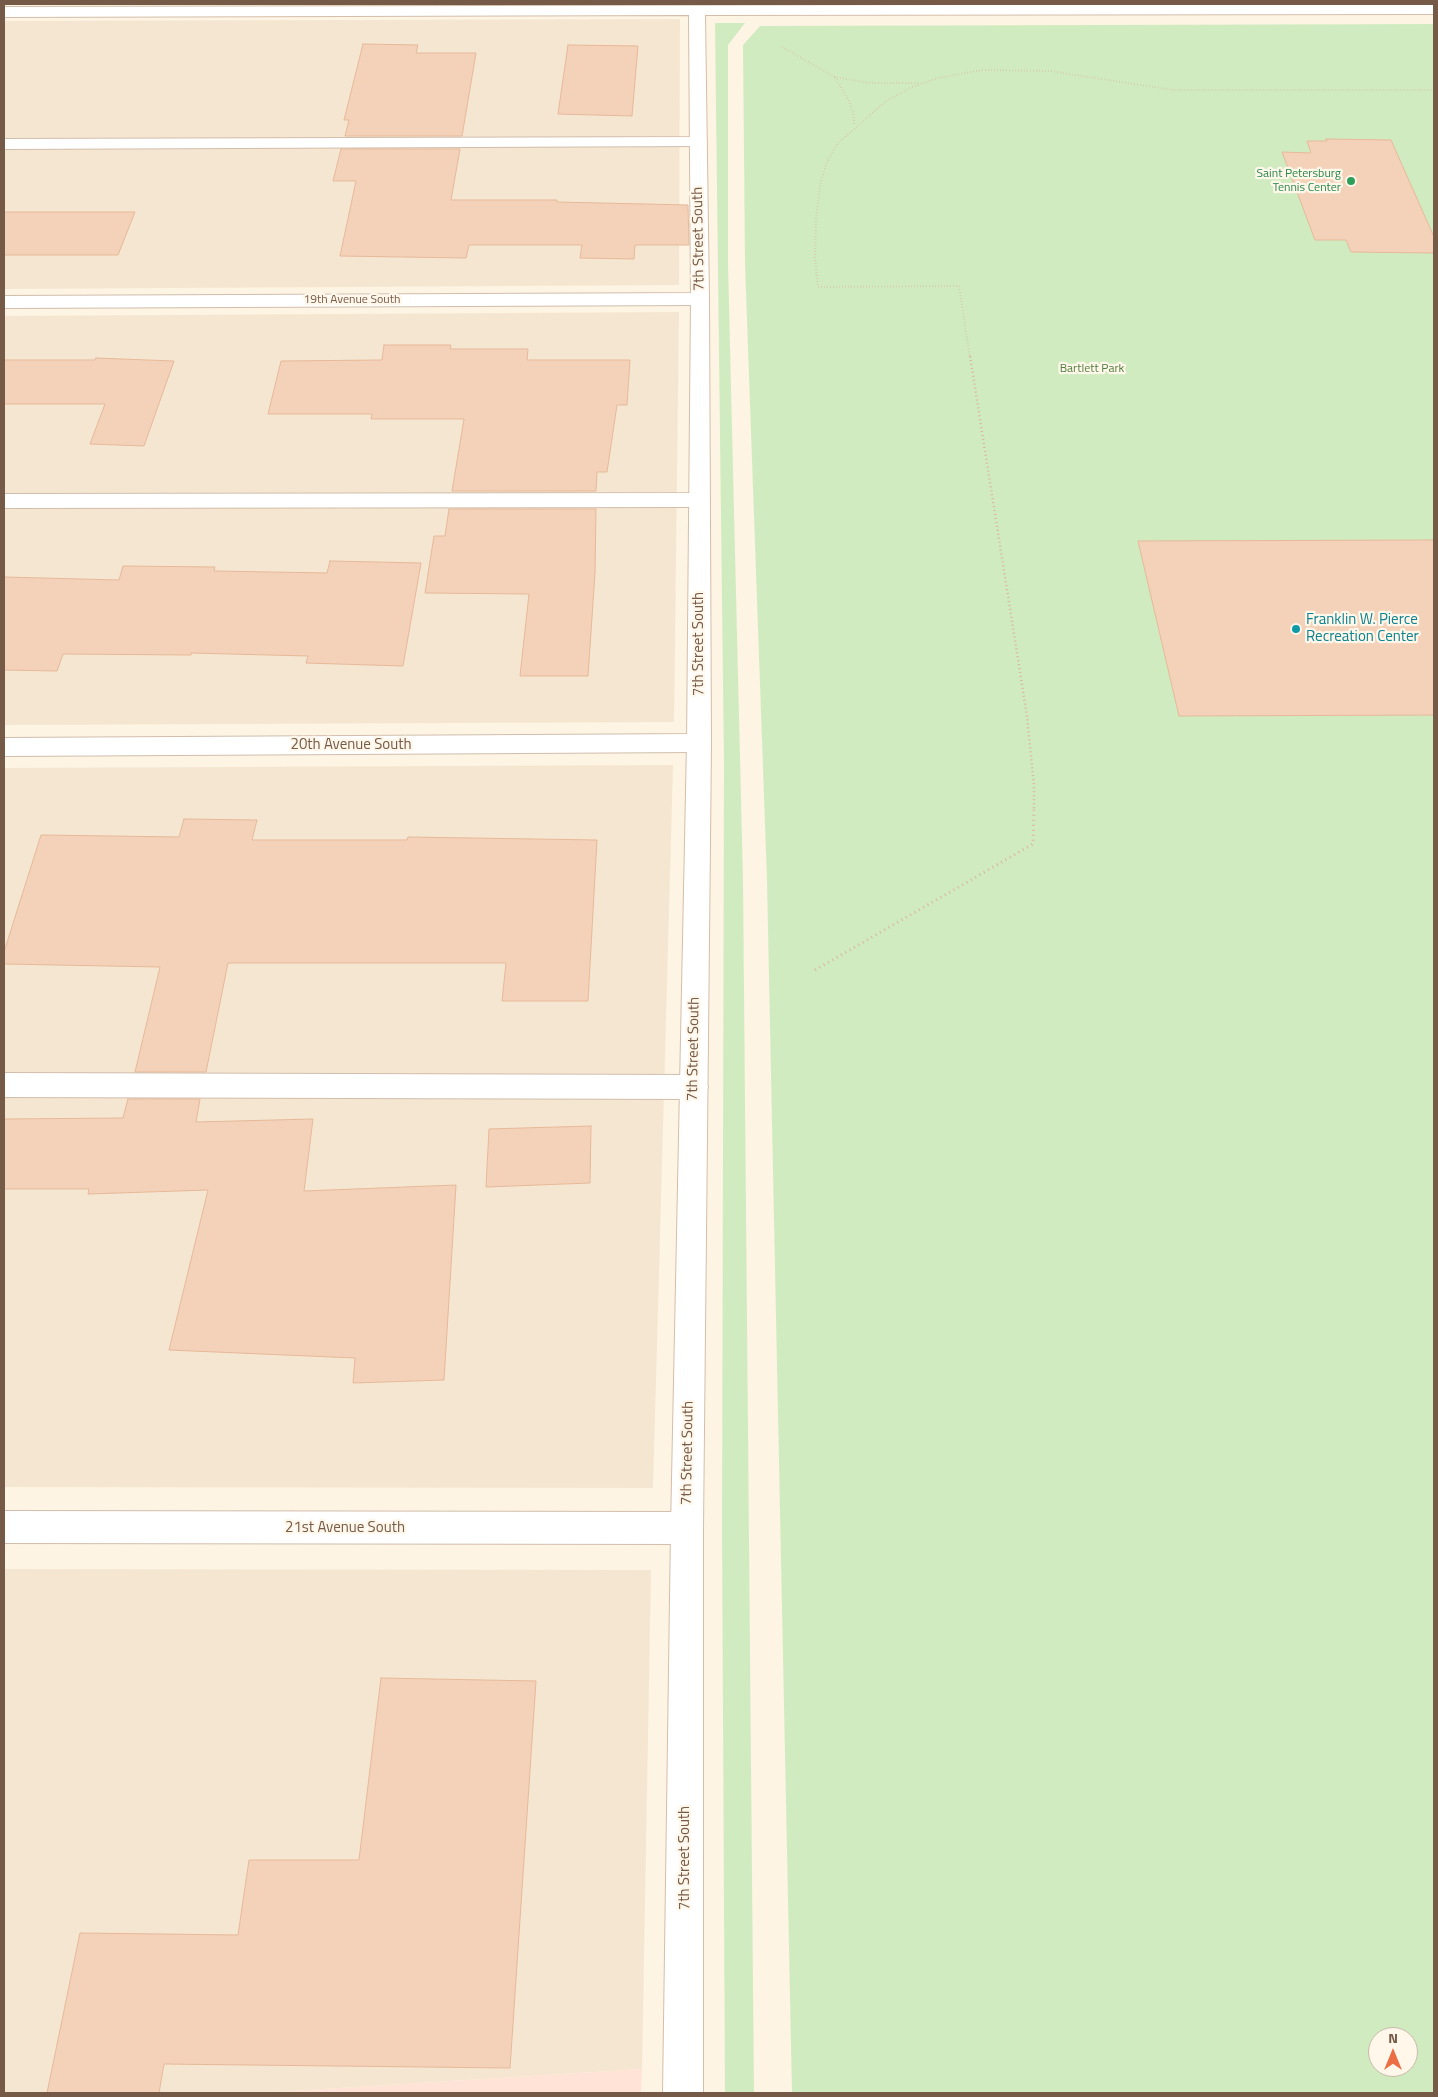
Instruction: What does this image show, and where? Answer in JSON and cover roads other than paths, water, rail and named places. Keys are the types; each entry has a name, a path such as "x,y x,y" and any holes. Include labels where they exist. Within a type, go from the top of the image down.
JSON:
{"street":[{"path":"4,12 112,8 474,7 697,7 732,10 1188,6 1434,9"},
{"name":"7th Street South","path":"683,2093 687,1528 699,743 700,298 697,7"},
{"path":"4,144 698,142"},
{"name":"19th Avenue South","path":"4,302 700,298"},
{"path":"4,501 699,500"},
{"name":"20th Avenue South","path":"4,746 699,743"},
{"path":"4,1085 694,1087"},
{"name":"21st Avenue South","path":"4,1527 687,1528"}],"place":[{"name":"Saint Petersburg Tennis Center","path":"1351,181"},
{"name":"Franklin W. Pierce Recreation Center","path":"1296,629"}],"park label":[{"name":"Bartlett Park","path":"1092,369"}]}
